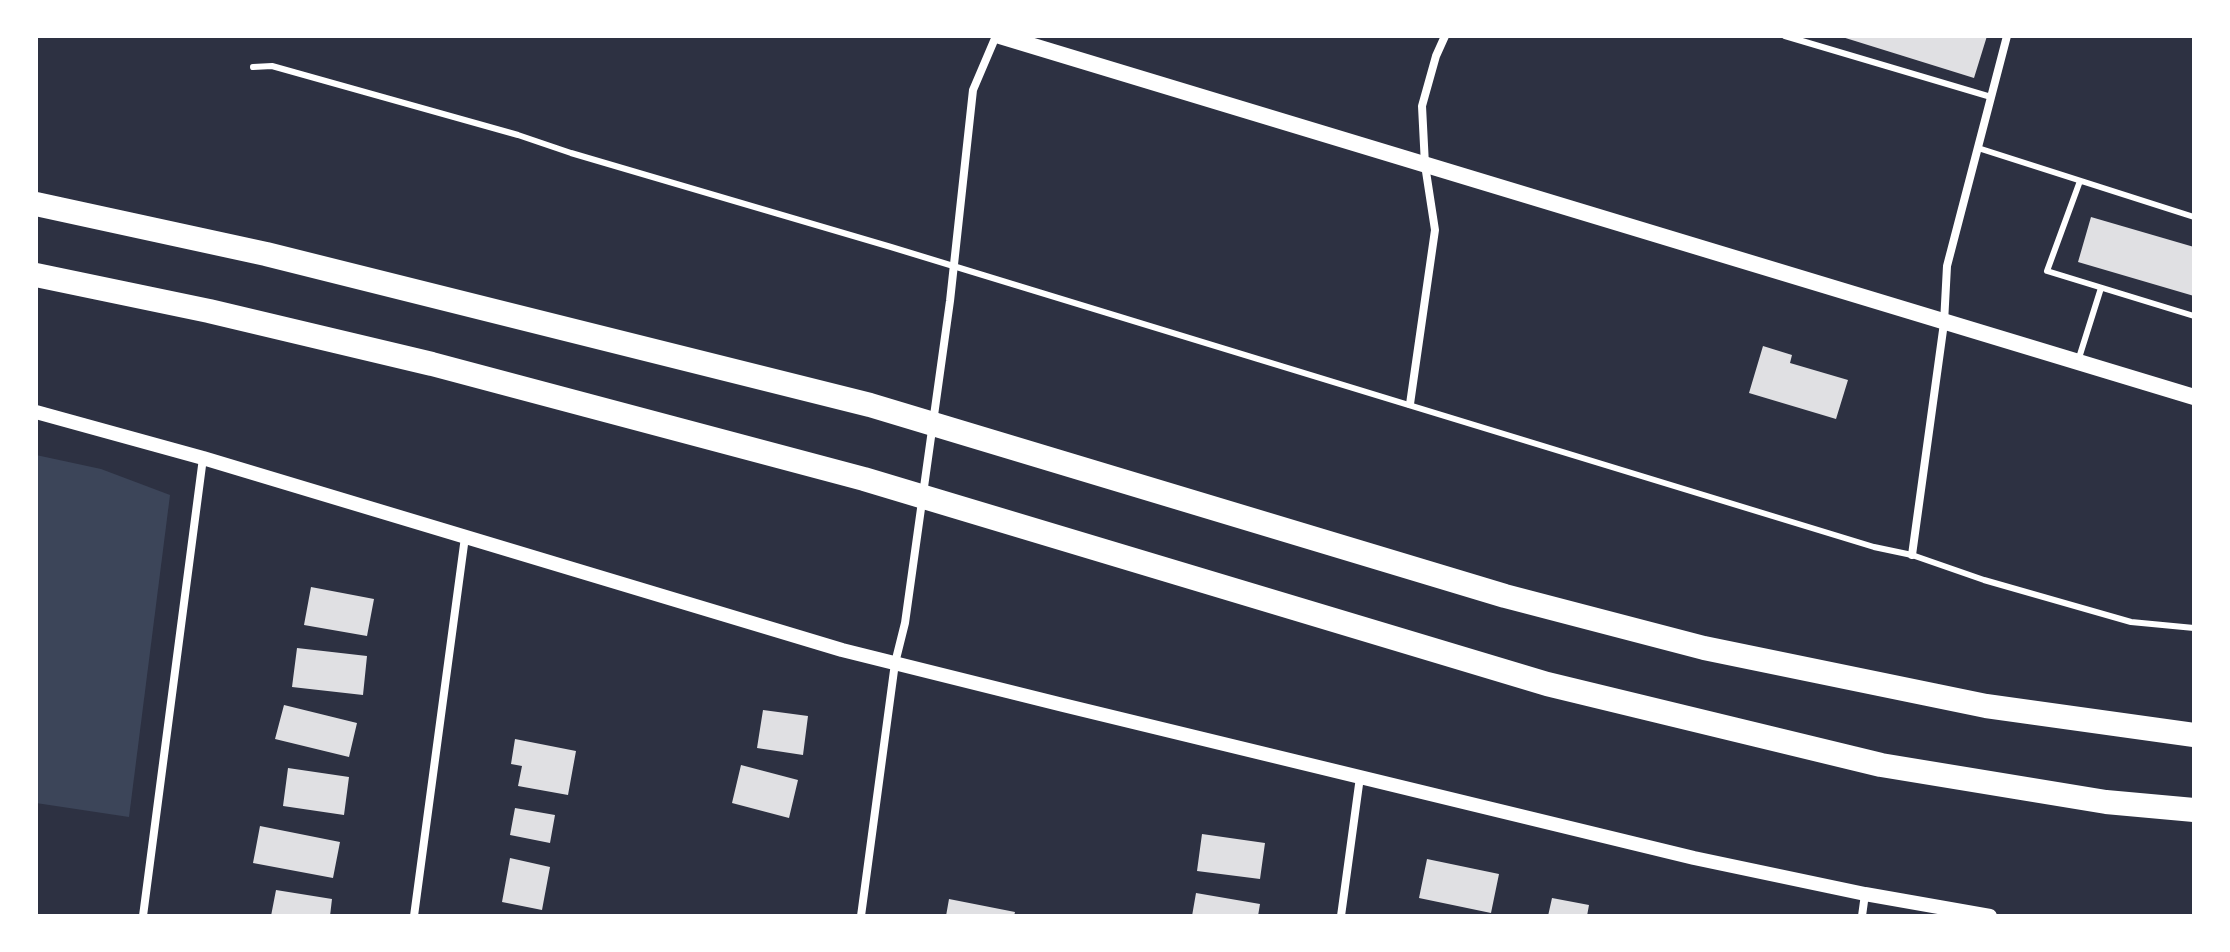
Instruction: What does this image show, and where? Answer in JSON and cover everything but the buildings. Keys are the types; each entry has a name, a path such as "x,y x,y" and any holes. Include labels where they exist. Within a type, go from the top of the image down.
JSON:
{"highway":[{"path":"36,204 266,254 870,405 1505,596 1704,648 1986,706 2194,735"},
{"path":"36,275 209,311 432,364 864,479 1547,684 1881,765 2106,802 2194,810"},
{"path":"2106,802 2194,824"}],"main road":[{"path":"998,36 2194,397"}],"street":[{"path":"861,916 895,663 905,623 950,301 973,90 998,36"},
{"path":"1410,404 1435,230 1425,165 1422,106 1445,36"},
{"path":"1912,555 1944,323 1947,266 2007,36"},
{"path":"36,412 203,458 842,650 1694,858 1865,894 1990,916"},
{"path":"143,916 203,458"},
{"path":"414,916 465,537"},
{"path":"1341,916 1360,777"},
{"path":"1862,916 1865,894"}],"lane":[{"path":"1785,36 1991,97"},
{"path":"253,67 272,66 518,135 1874,547 1912,555 1984,580 2131,622 2194,628"},
{"path":"1978,148 2194,217"},
{"path":"2080,181 2047,271 2194,316"},
{"path":"2078,362 2101,288"}],"shaded area":[{"path":"36,455 101,469 170,495 129,817 36,803"}]}
